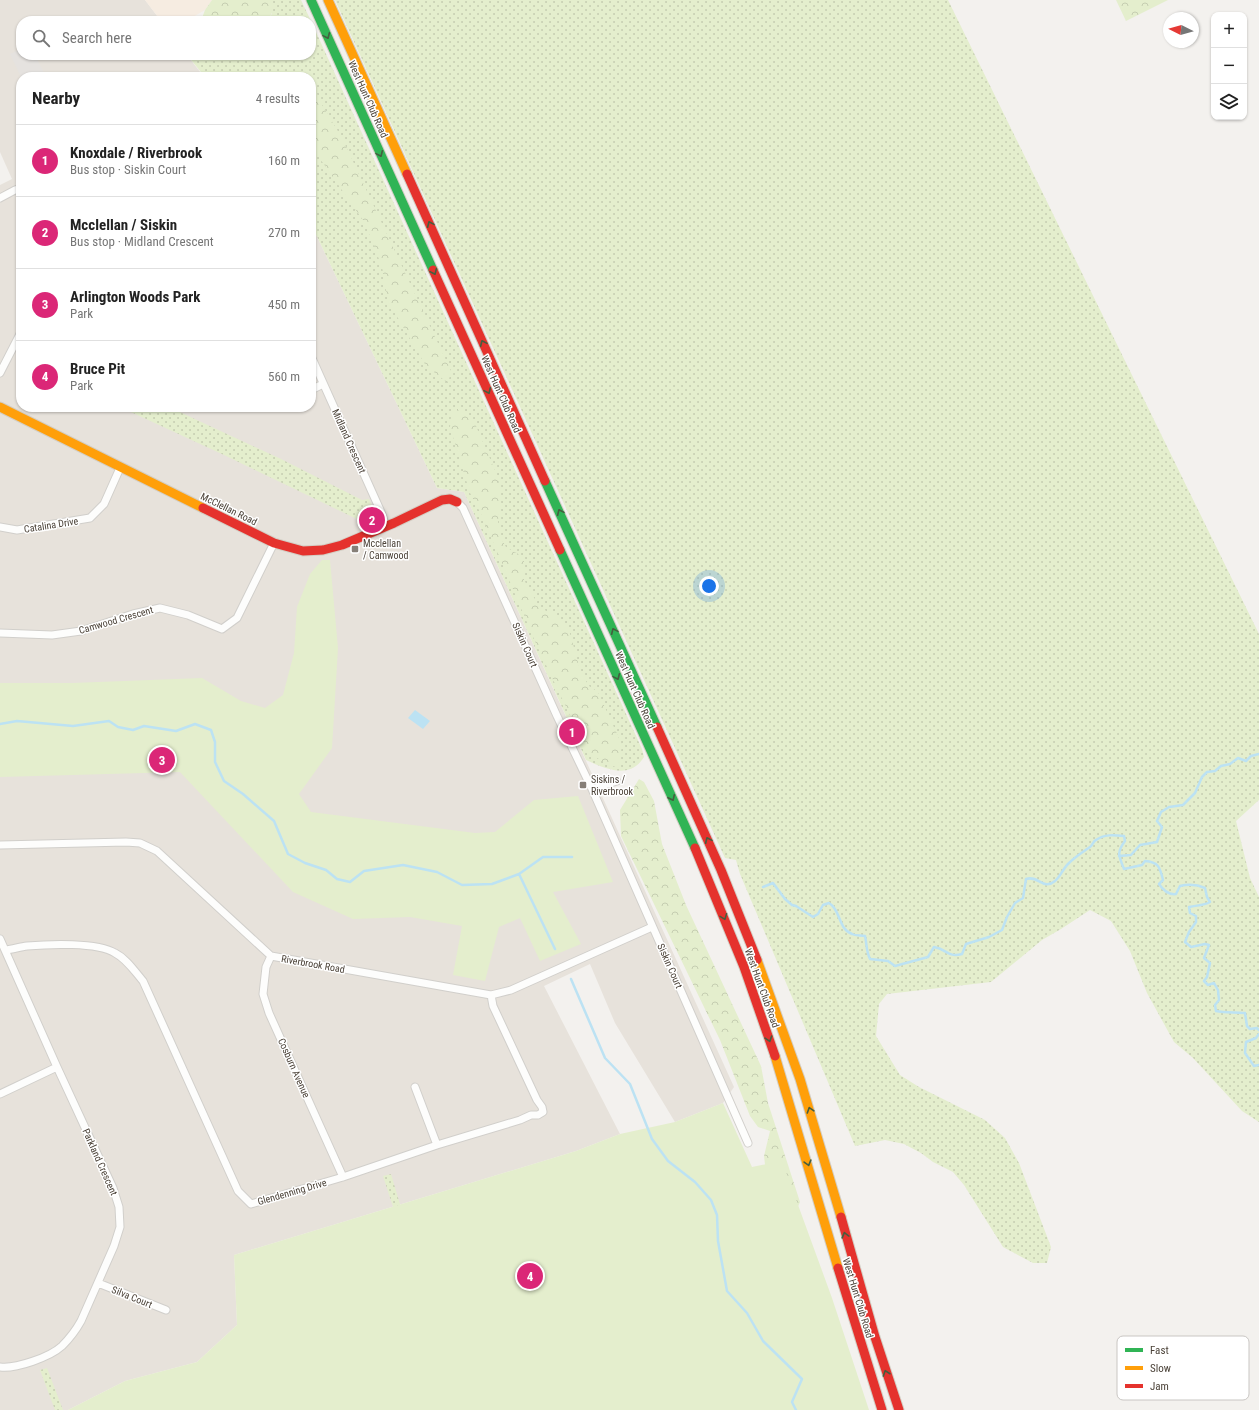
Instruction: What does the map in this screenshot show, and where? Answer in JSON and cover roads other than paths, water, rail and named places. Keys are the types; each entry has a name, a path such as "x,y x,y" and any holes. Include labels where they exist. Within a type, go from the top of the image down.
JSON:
{"main road":[{"name":"West Hunt Club Road","path":"311,0 693,843 722,912 747,977 793,1113 850,1310 882,1410"},
{"name":"West Hunt Club Road","path":"328,0 737,906 774,1003 811,1114 881,1359 899,1410"},
{"name":"McClellan Road","path":"0,407 120,468 274,542 304,550 323,550 342,545 386,527 442,500 450,499 457,502"}],"street":[{"path":"0,198 16,190"},
{"path":"0,373 16,342"},
{"name":"Midland Crescent","path":"316,368 381,512 386,527"},
{"path":"316,388 323,384"},
{"name":"Catalina Drive","path":"0,527 17,530 90,518 104,504 120,468"},
{"name":"Siskin Court","path":"457,502 463,508 592,789 748,1143"},
{"name":"Camwood Crescent","path":"0,634 52,635 81,631 133,614 160,608 188,614 222,629 237,618 274,542"},
{"path":"592,789 617,780"},
{"name":"Riverbrook Road","path":"0,846 126,842 140,843 157,851 271,956 491,994 511,990 652,927"},
{"name":"Parkland Crescent","path":"0,939 57,1068 113,1188 119,1207 120,1227 114,1246 98,1283 75,1331 54,1352 20,1365 5,1367 0,1366"},
{"name":"Glendenning Drive","path":"6,950 26,946 87,945 106,948 117,953 131,966 143,981 238,1191 251,1204 343,1177 437,1145 520,1120 531,1115 538,1115 543,1112 542,1107 537,1100 493,1006 491,994"},
{"name":"Cosburn Avenue","path":"271,956 266,967 263,994 267,1007 343,1177"},
{"path":"0,1094 57,1068"},
{"path":"415,1087 437,1145"},
{"name":"Silva Court","path":"98,1283 166,1310"}],"water":[{"path":"415,710 430,721 423,729 408,718"}],"waterway":[{"path":"0,724 17,721 73,726 109,721 118,727 133,730 144,726 176,731 195,724 211,730 215,742 215,762 224,781 243,794 274,821 288,854 305,863 326,870 337,879 350,882 364,871 403,865 437,872 462,885 492,884 519,874 543,857 572,857"},
{"path":"1119,856 1131,855 1140,845 1157,842 1162,827 1157,821 1161,812 1169,807 1183,805 1195,793 1202,777 1207,772 1215,771 1221,766 1230,764 1238,758 1246,761 1251,756 1259,754"},
{"path":"763,887 773,883 785,899 792,905 813,917 818,914 823,905 829,903 836,910 847,932 865,936 867,951 870,959 888,961 895,966 928,957 934,947 950,954 962,954 966,944 989,937 1002,930 1015,903 1023,898 1026,879 1030,878 1044,884 1051,884 1057,879 1068,864 1099,838 1113,835 1124,836 1125,841 1119,852 1124,869 1142,865 1145,861 1156,864 1160,869 1163,880 1159,884 1164,890 1171,894 1176,894 1180,886 1183,885 1196,885 1205,888 1210,902 1189,907 1190,913 1196,916 1196,922 1189,932 1185,942 1191,947 1205,944 1209,945 1204,958 1210,963 1207,977 1204,981 1208,985 1214,983 1218,990 1219,1000 1215,1005 1216,1011 1245,1013 1247,1026 1250,1029 1257,1028 1259,1030"},
{"path":"519,874 555,949"},
{"path":"571,979 605,1058 630,1084 652,1139 668,1161 695,1182 711,1200 717,1215 718,1241 727,1291 747,1313 763,1341 802,1379 792,1402 796,1410"},
{"path":"1259,1034 1256,1038 1246,1042 1245,1053 1254,1066 1259,1065"}],"place":[{"name":"Mcclellan / Siskin","path":"372,520"},
{"name":"Mcclellan / Camwood","path":"355,549"},
{"name":"Knoxdale / Riverbrook","path":"572,732"},
{"name":"Arlington Woods Park","path":"162,760"},
{"name":"Siskins / Riverbrook","path":"583,785"},
{"name":"Bruce Pit","path":"530,1276"}]}
